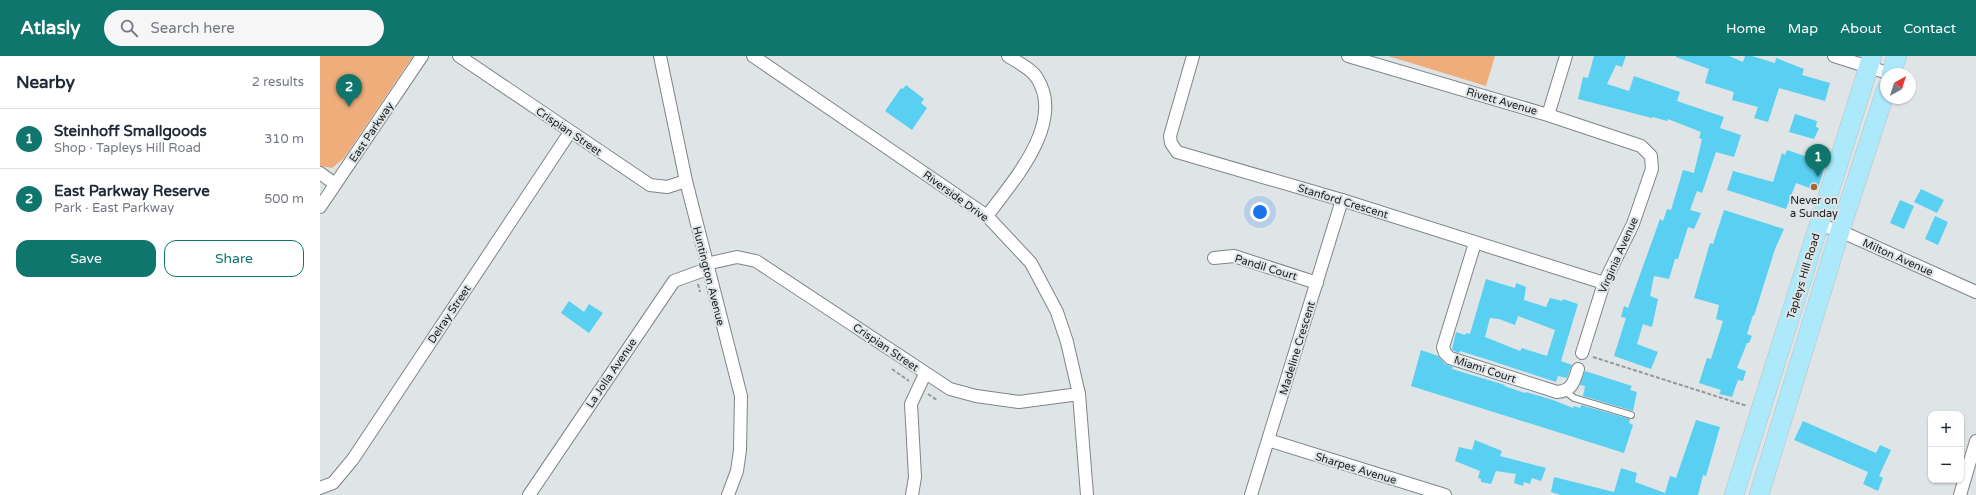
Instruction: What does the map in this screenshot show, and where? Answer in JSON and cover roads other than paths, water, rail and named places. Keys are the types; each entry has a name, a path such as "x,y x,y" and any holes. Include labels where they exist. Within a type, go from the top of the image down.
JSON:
{"main road":[{"path":"1893,68 1897,56"},
{"name":"Tapleys Hill Road","path":"1734,495 1870,61"},
{"name":"Tapleys Hill Road","path":"1760,495 1840,231 1881,104"}],"street":[{"name":"East Parkway","path":"320,207 422,56"},
{"name":"Crispian Street","path":"459,56 650,185 667,187 686,181"},
{"name":"Huntington Avenue","path":"660,56 686,181 706,267 741,396 740,450 737,471 728,495"},
{"name":"Riverside Drive","path":"753,56 987,216 1031,263 1057,312 1067,342 1079,394 1087,495"},
{"path":"987,216 1028,160 1038,141 1045,112 1045,94 1036,77 1008,56"},
{"name":"Stanford Crescent","path":"1193,56 1170,136 1171,143 1177,152 1342,200 1604,283"},
{"name":"Rivett Avenue","path":"1348,56 1548,115 1641,146 1651,156"},
{"path":"1548,115 1566,56"},
{"path":"1834,56 1870,61 1881,68"},
{"name":"Delray Street","path":"320,488 333,483 352,460 570,132"},
{"name":"Virginia Avenue","path":"1582,353 1604,283 1633,224 1652,169 1651,156"},
{"path":"320,173 336,184"},
{"name":"Madeline Crescent","path":"1251,495 1342,200"},
{"name":"Milton Avenue","path":"1819,225 1840,231 1976,292"},
{"name":"Miami Court","path":"1475,243 1443,346 1445,353 1450,358 1557,392 1565,391"},
{"name":"Pandil Court","path":"1214,258 1234,256 1317,283"},
{"name":"Crispian Street","path":"706,267 737,257 756,261 925,374 950,389 976,396 1019,402 1079,394"},
{"name":"La Jolla Avenue","path":"529,495 674,281 706,267"},
{"path":"1565,391 1573,386 1578,369"},
{"path":"912,495 915,477 911,404 925,374"},
{"name":"Sharpes Avenue","path":"1268,440 1426,492 1445,495"},
{"path":"1960,495 1976,441"}],"lane":[{"path":"1565,391 1574,398 1631,415"}],"place":[{"name":"East Parkway Reserve","path":"349,107"},
{"name":"Steinhoff Smallgoods","path":"1818,177"},
{"name":"Never on a Sunday","path":"1814,187"}]}
